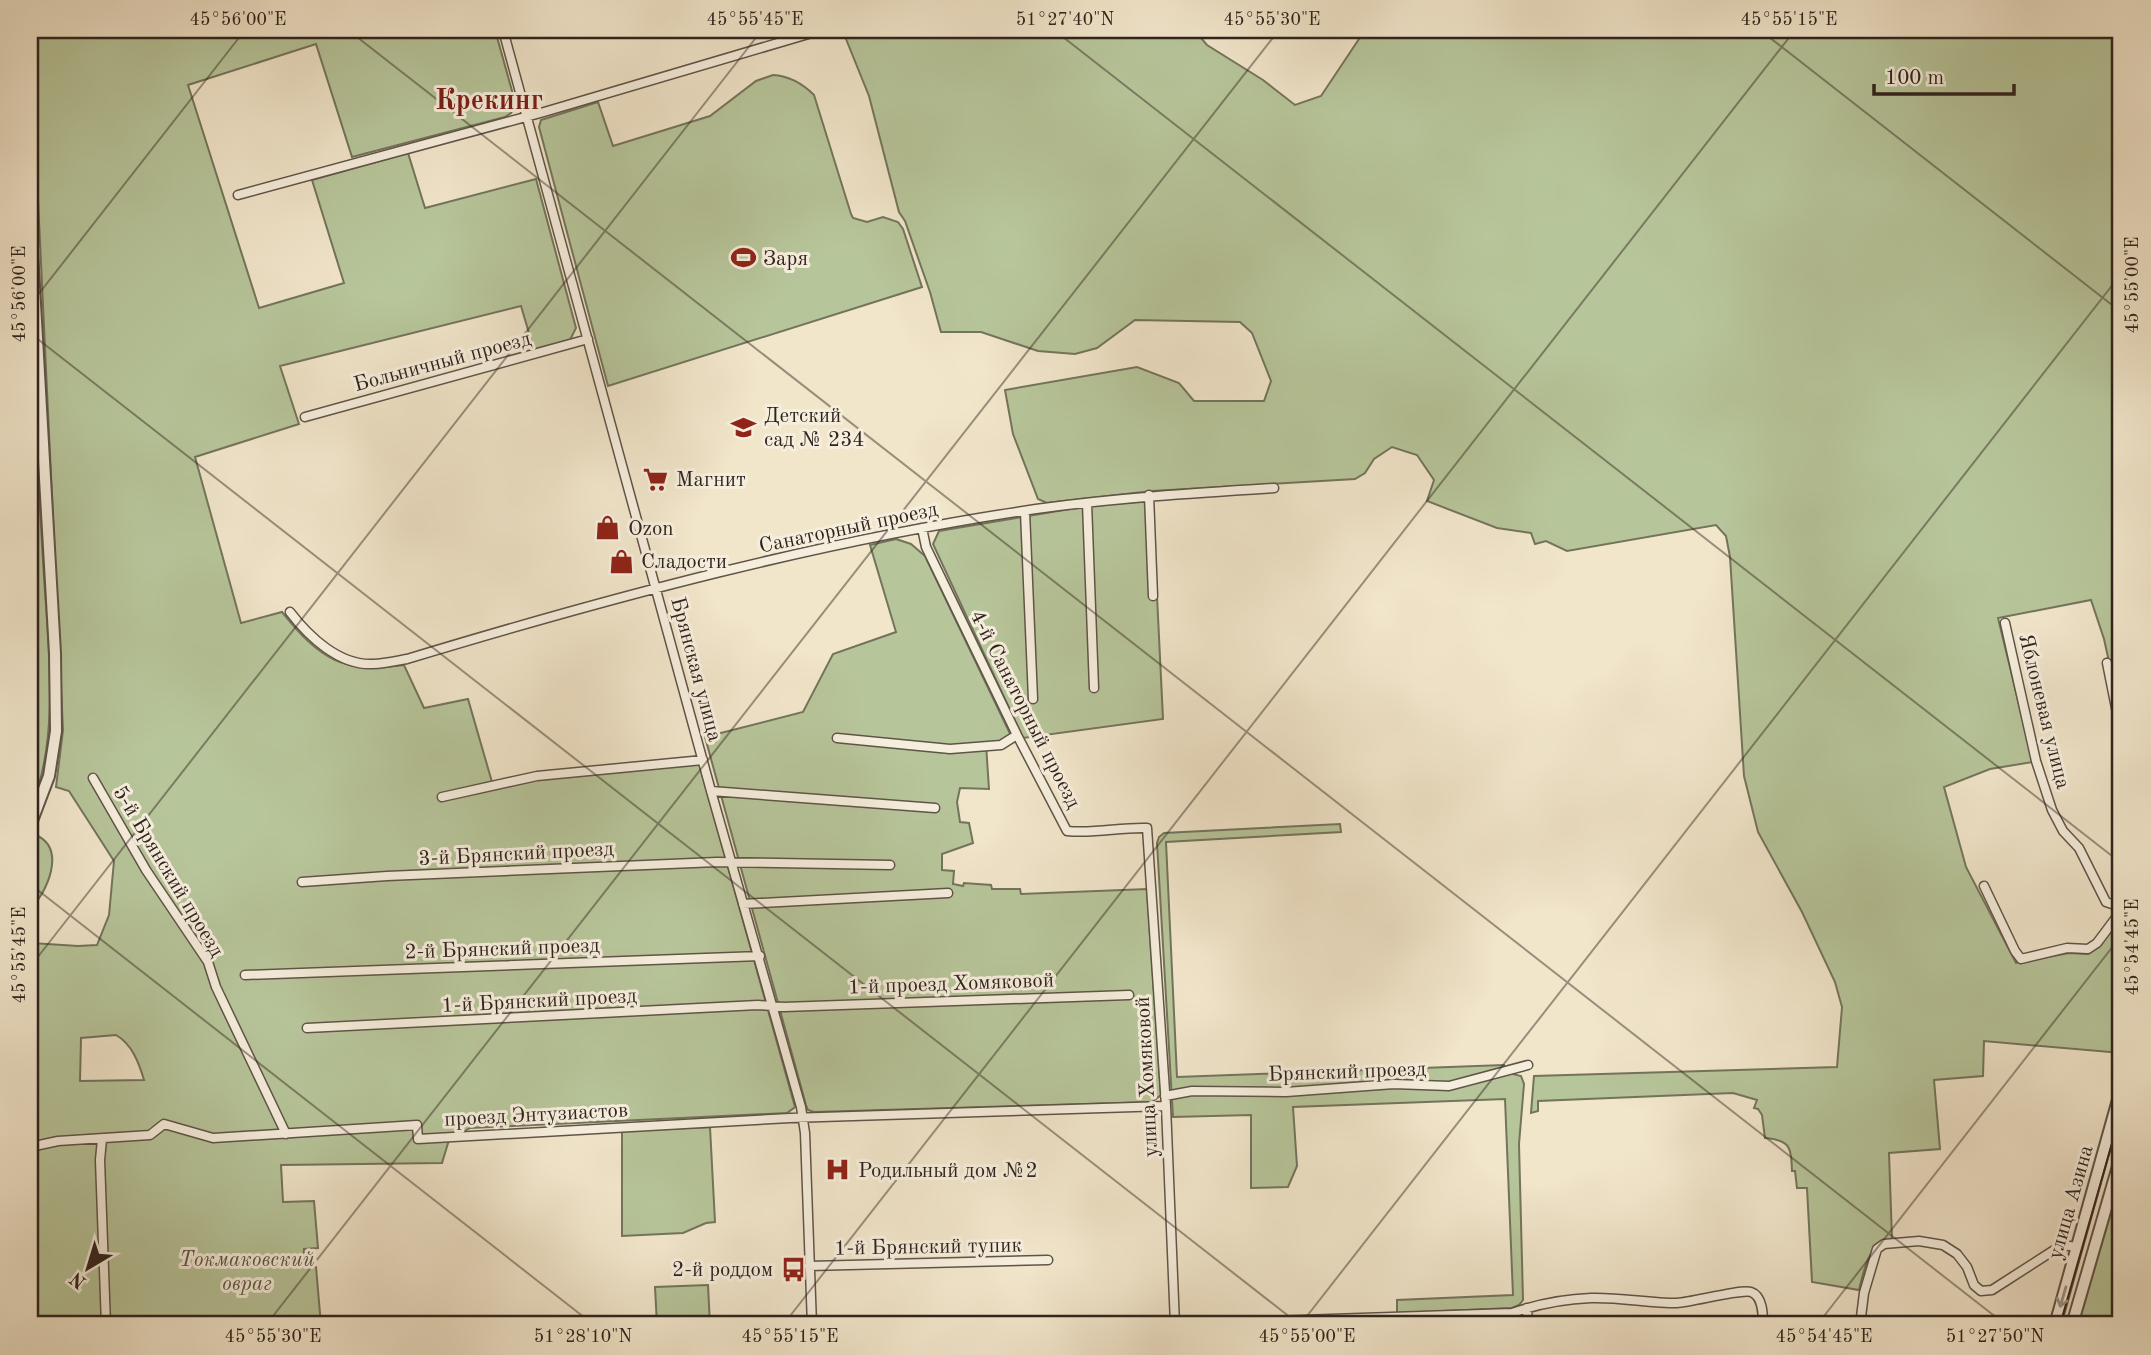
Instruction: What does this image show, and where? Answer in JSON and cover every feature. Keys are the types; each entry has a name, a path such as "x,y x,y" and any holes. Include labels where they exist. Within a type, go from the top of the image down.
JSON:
{"street":[{"name":"Брянская улица","path":"503,30 803,1118 811,1325"},
{"path":"238,195 526,117 822,30"},
{"path":"30,216 55,653 56,731 49,776 30,826"},
{"name":"Больничный проезд","path":"305,417 588,339"},
{"name":"Санаторный проезд","path":"290,612 314,638 338,656 354,663 373,664 407,659 656,589 922,528 1149,495 1274,488"},
{"path":"1149,495 1153,596"},
{"path":"1087,503 1094,688"},
{"path":"1025,512 1032,699"},
{"name":"4-й Санаторный проезд","path":"922,528 926,547 1017,735 1068,831 1091,833 1128,827 1147,828"},
{"name":"Яблоневая улица","path":"2005,624 2036,761 2052,810 2063,831 2079,848 2106,902 2121,909"},
{"path":"2107,663 2121,733"},
{"path":"837,738 950,750 1000,745 1017,735"},
{"path":"442,797 537,776 704,760"},
{"name":"5-й Брянский проезд","path":"93,778 146,870 208,962 216,987 286,1134"},
{"path":"711,791 935,808"},
{"name":"улица Хомяковой","path":"1147,828 1166,1105 1175,1325"},
{"name":"3-й Брянский проезд","path":"302,882 562,868 731,863 890,865"},
{"path":"1984,886 2021,959 2067,948 2088,949 2097,943 2121,909"},
{"path":"743,904 948,893"},
{"name":"2-й Брянский проезд","path":"245,975 760,956"},
{"name":"1-й проезд Хомяковой","path":"773,1006 1129,995"},
{"name":"1-й Брянский проезд","path":"307,1028 773,1006"},
{"name":"Брянский проезд","path":"1165,1096 1192,1091 1286,1092 1394,1084 1449,1086 1528,1065"},
{"name":"улица Азина","path":"2054,1325 2121,1089"},
{"path":"803,1118 1166,1105"},
{"name":"проезд Энтузиастов","path":"286,1134 417,1125 418,1139 803,1118"},
{"path":"30,1147 58,1141 150,1135 164,1124 213,1138 286,1134"},
{"path":"102,1139 100,1160 106,1325"},
{"name":"улица Азина","path":"2072,1325 2121,1156"},
{"path":"1860,1325 1864,1293 1877,1250 1884,1244 1919,1241 1943,1245 1957,1254 1967,1267 1974,1285 1981,1291 1992,1290 2062,1245 2077,1247"},
{"name":"1-й Брянский тупик","path":"808,1266 1048,1260"},
{"path":"1175,1325 1513,1313 1543,1303 1594,1297 1678,1303 1737,1292 1751,1292 1757,1297 1763,1310 1763,1325"},
{"path":"1527,1308 1528,1325"}],"green space":[{"name":"Токмаковский овраг","path":"30,30 495,30 516,105 511,113 505,117 352,157 316,44 188,85 259,308 344,283 312,180 408,153 425,208 536,179 576,328 570,340 534,350 521,306 280,366 299,424 195,457 241,623 282,612 308,641 334,660 364,667 404,665 424,708 468,699 494,789 540,779 699,763 795,1107 787,1113 470,1128 449,1140 442,1163 281,1165 283,1202 314,1201 318,1248 304,1249 303,1264 316,1267 321,1325 30,1325 30,950 32,943 97,945 109,915 114,861 69,791 56,787 63,730","holes":["116,1035 134,1054 144,1080 80,1081 81,1038"]},
{"path":"848,30 1197,30 1207,45 1263,80 1295,105 1321,96 1365,30 2121,30 2121,716 2104,639 2091,600 1998,618 2033,762 1990,769 1944,787 1966,867 2016,963 2069,953 2088,954 2100,946 2121,917 2121,1053 1984,1041 1983,1076 1934,1080 1940,1149 1889,1153 1892,1239 1884,1241 1872,1251 1859,1290 1812,1282 1807,1188 1797,1188 1790,1151 1785,1143 1765,1138 1762,1115 1754,1108 1757,1100 1733,1093 1538,1101 1538,1111 1531,1113 1534,1076 1837,1067 1842,1007 1835,982 1802,912 1758,832 1744,776 1730,557 1726,536 1716,525 1567,551 1546,541 1535,544 1531,533 1497,528 1427,501 1434,480 1417,455 1392,447 1374,459 1365,473 1355,479 1152,491 1047,503 1038,499 1013,434 1005,390 1137,367 1179,383 1194,401 1264,401 1271,381 1252,333 1240,322 1135,320 1097,348 1075,354 1038,351 981,332 941,332 930,292 905,221 899,212 869,96 846,39"},
{"name":"Заря","path":"773,75 795,81 814,95 853,218 867,222 883,217 898,222 903,229 922,287 608,386 539,127 541,120 598,102 613,146 710,116 756,81"},
{"path":"30,322 50,687 46,751 40,781 30,808"},
{"path":"1146,501 1153,514 1163,719 1023,738 933,544 939,531 1082,507"},
{"path":"896,539 911,544 925,556 1014,742 986,744 989,789 960,788 957,802 960,822 969,823 973,843 942,854 942,870 954,871 953,884 1020,889 1021,894 1147,889 1161,1095 1152,1102 814,1112 808,1110 705,737 803,712 833,654 896,632 870,545"},
{"path":"1340,824 1341,832 1166,842 1177,1077 1504,1065 1508,1073 1521,1076 1524,1084 1519,1144 1523,1300 1512,1308 1397,1313 1397,1300 1513,1295 1505,1099 1293,1107 1297,1166 1288,1187 1251,1188 1251,1115 1173,1117 1157,843 1159,837 1164,833"},
{"path":"36,835 51,850 52,860 48,882 30,910 30,845"},
{"path":"710,1127 715,1222 683,1233 622,1236 622,1131"},
{"path":"2121,1178 2121,1325 2078,1325"},
{"path":"708,1285 710,1325 657,1325 655,1287"},
{"path":"1522,1317 1525,1325 1396,1325 1396,1322 1411,1319"}],"tram line":[{"path":"2060,1325 2121,1112"}],"place":[{"name":"Заря","path":"743,258"},
{"name":"Детский сад № 234","path":"744,427"},
{"name":"Магнит","path":"656,479"},
{"name":"Ozon","path":"608,528"},
{"name":"Сладости","path":"621,561"},
{"name":"Родильный дом №2","path":"838,1170"},
{"name":"2-й роддом","path":"793,1269"}],"district":[{"name":"Крекинг","path":"489,99"}]}
